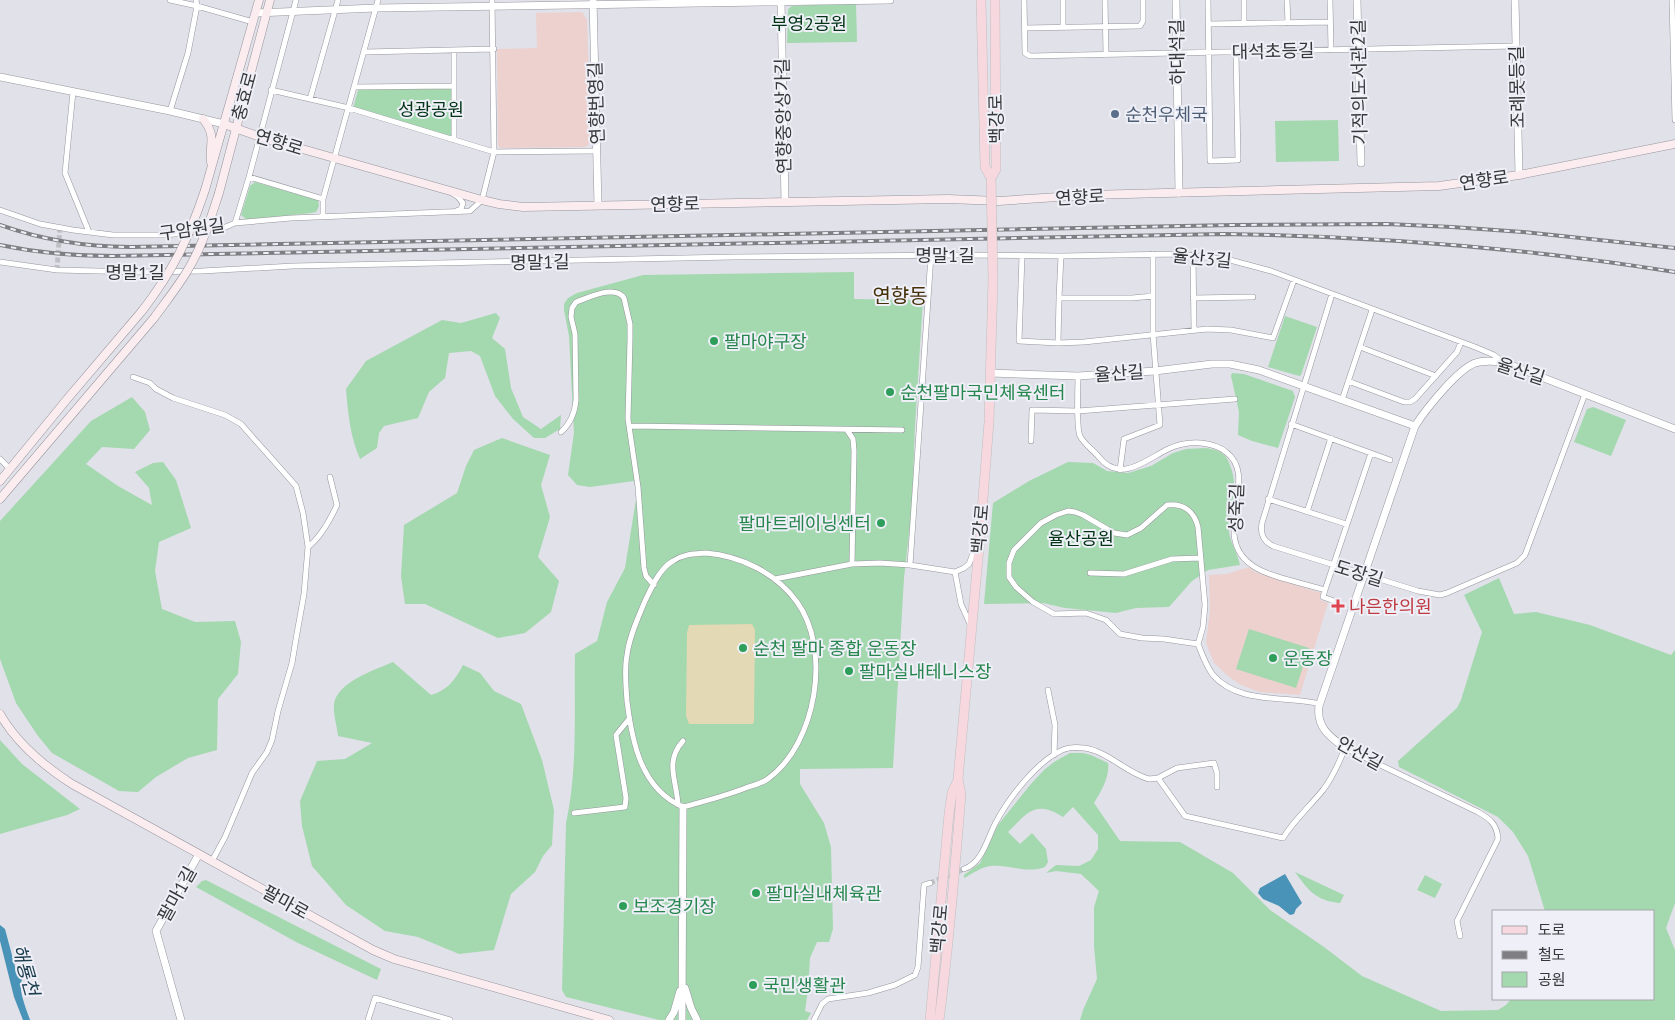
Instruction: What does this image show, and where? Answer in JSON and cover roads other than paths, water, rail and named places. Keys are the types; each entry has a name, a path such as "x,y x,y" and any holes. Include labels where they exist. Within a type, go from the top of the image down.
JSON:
{"main road":[{"name":"충효로","path":"0,482 142,311 161,287 178,258 196,217 212,168 260,0"},
{"name":"충효로","path":"0,499 154,318 187,272 210,222 219,193 270,0"},
{"name":"백강로","path":"939,1020 949,948 960,794 958,779 988,432 993,279 991,178 985,167 981,0"},
{"name":"백강로","path":"991,178 996,169 995,0"},
{"path":"203,119 209,127 211,134 210,158 212,168"},
{"name":"연향로","path":"224,124 260,137 482,200 523,207 948,199 999,201 1088,195 1439,186 1519,175 1675,144"},
{"name":"팔마로","path":"0,714 12,732 30,752 55,773 100,801 212,860 373,950 394,959 609,1020"},
{"name":"백강로","path":"930,1020 949,814 952,792 958,779"}],"street":[{"path":"170,0 197,3 253,22"},
{"path":"235,223 296,0"},
{"path":"310,99 338,0"},
{"path":"378,0 323,199 323,216 452,213 470,211 482,200 494,152 492,4"},
{"path":"256,13 492,4 890,0"},
{"path":"1024,0 1025,28 1140,26 1143,21 1143,0"},
{"path":"1063,0 1063,27"},
{"path":"1105,0 1106,54"},
{"name":"하대석길","path":"1176,0 1179,194"},
{"path":"1208,0 1210,161 1238,160 1236,52"},
{"path":"1243,23 1244,0"},
{"path":"1287,0 1288,23"},
{"path":"1330,0 1330,50"},
{"name":"기적의도서관2길","path":"1357,0 1360,163"},
{"name":"조례못등길","path":"1515,0 1519,175"},
{"path":"1672,0 1675,120"},
{"name":"연향중앙상가길","path":"781,1 785,202"},
{"name":"연향번영길","path":"593,2 598,205"},
{"path":"170,111 188,53 197,3"},
{"path":"1209,24 1330,22"},
{"name":"대석초등길","path":"1025,28 1025,53 1030,56 1516,46"},
{"path":"454,50 454,140"},
{"path":"364,52 494,50"},
{"path":"0,78 170,111 224,124"},
{"path":"355,87 454,86"},
{"path":"271,90 349,108 494,152 597,151"},
{"path":"73,92 65,174 89,232"},
{"path":"249,177 323,199"},
{"path":"448,190 458,197 463,204 461,209 452,213"},
{"name":"구암원길","path":"0,210 40,224 113,235 165,235 221,229 235,223 323,216"},
{"path":"1078,376 1080,437 1105,464 1120,470 1124,439 1160,425 1153,334 1153,254"},
{"path":"910,565 931,255"},
{"path":"1193,255 1194,330"},
{"name":"율산3길","path":"1022,256 1193,255 1246,264 1462,342 1494,355 1503,362"},
{"path":"1022,256 1019,341 1084,342 1194,330 1231,330 1273,338 1294,280"},
{"name":"명말1길","path":"0,262 57,270 178,272 292,266 742,257 1022,256"},
{"path":"1058,343 1060,256"},
{"path":"561,432 575,409 576,400 575,334 572,322 572,308 576,302 615,291 622,294 624,298 630,324 628,410 638,487 644,568 646,576 654,585"},
{"path":"1303,386 1332,294"},
{"path":"1059,298 1153,296"},
{"path":"1193,298 1253,297"},
{"path":"1342,400 1372,310"},
{"path":"1348,382 1404,402 1410,402 1436,376 1462,342"},
{"path":"1360,347 1436,376"},
{"name":"율산길","path":"990,373 1078,376 1230,364 1259,370 1415,426 1428,408 1467,367 1478,362 1503,362 1675,429"},
{"path":"133,377 150,383 156,390 173,398 225,416 241,424 296,486 303,513 308,547 304,594 290,669 272,740 267,752 252,773 225,838 212,860"},
{"name":"도장길","path":"1303,386 1260,531 1264,539 1268,543 1332,565 1418,591 1440,595 1521,560 1585,394"},
{"path":"1031,441 1032,410 1078,411 1234,399"},
{"path":"1291,424 1390,460"},
{"path":"630,426 902,430"},
{"name":"안산길","path":"1415,426 1318,712 1324,731 1345,748 1478,812 1491,820 1495,826 1498,839 1457,921 1460,936"},
{"path":"847,430 853,439 854,451 852,564"},
{"path":"1307,512 1331,438"},
{"name":"성죽길","path":"1120,470 1135,467 1184,443 1210,444 1224,450 1232,459 1237,471 1238,497 1233,531 1235,543 1244,558 1262,571 1325,590"},
{"path":"1337,602 1323,597 1332,565 1371,453"},
{"path":"0,459 10,469"},
{"path":"308,547 316,541 336,505 330,477"},
{"path":"1268,500 1346,524"},
{"path":"1198,644 1120,634 1106,620 1086,613 1054,614 1033,602 1016,587 1009,577 1011,556 1018,546 1041,523 1056,515 1068,512 1083,514 1114,533 1127,534 1141,528 1167,505 1180,506 1191,513 1196,520 1200,540 1205,605 1203,628 1198,644 1213,675 1236,691 1246,694 1304,700 1320,704"},
{"path":"775,579 852,564 910,565 955,572 969,564 980,536"},
{"path":"706,553 726,556 752,565 775,579 796,601 807,621 812,637 815,673 814,691 812,707 802,734 788,759 768,779 724,797 680,806 661,794 646,773 636,751 629,719 626,679 626,656 633,632 654,585 667,565 673,560 689,554 706,553"},
{"path":"1090,573 1124,574 1172,559 1200,558"},
{"path":"955,572 961,604 972,628"},
{"path":"1048,690 1055,725 1054,755"},
{"path":"574,814 625,807 626,798 616,735 629,719"},
{"path":"682,1020 680,806 673,760 676,748 683,741"},
{"path":"1158,778 1185,816 1283,838 1299,816 1323,790 1338,766 1345,748"},
{"path":"964,869 978,860 996,822 1021,786 1043,764 1064,749 1090,749 1143,778 1149,779 1158,778 1177,768 1214,763 1217,773 1217,787"},
{"name":"팔마1길","path":"181,1020 156,931 199,854"},
{"path":"814,1020 822,1004 828,999 879,990 909,979 916,974 924,885 930,883"},
{"path":"669,1020 674,1012 683,981"},
{"path":"683,981 691,1008 697,1020"},
{"path":"368,1020 375,998 450,1020"}],"water":[{"path":"1285,874 1302,903 1294,914 1290,915 1279,906 1263,899 1258,893 1260,888"},
{"path":"0,925 5,929 17,974 21,975 22,994 30,1020 23,1020 14,997 0,941"}],"tunnel":[{"path":"57,270 60,227"},
{"path":"930,883 964,869"}],"railway":[{"path":"0,225 64,242 130,247 1234,225 1387,224 1523,232 1675,248"},
{"path":"0,245 56,254 113,256 1224,234 1337,237 1450,245 1562,256 1675,272"}],"place":[{"name":"순천우체국","path":"1115,114"},
{"name":"팔마야구장","path":"714,341"},
{"name":"순천팔마국민체육센터","path":"890,392"},
{"name":"팔마트레이닝센터","path":"881,523"},
{"name":"나은한의원","path":"1338,606"},
{"name":"순천 팔마 종합 운동장","path":"743,648"},
{"name":"운동장","path":"1273,658"},
{"name":"팔마실내테니스장","path":"849,671"},
{"name":"팔마실내체육관","path":"756,893"},
{"name":"보조경기장","path":"623,906"},
{"name":"국민생활관","path":"753,985"}],"district":[{"name":"연향동","path":"900,296"}],"park label":[{"name":"부영2공원","path":"809,23"},
{"name":"성광공원","path":"431,109"},
{"name":"율산공원","path":"1081,538"}],"water label":[{"name":"해룡천","path":"26,970"}]}
